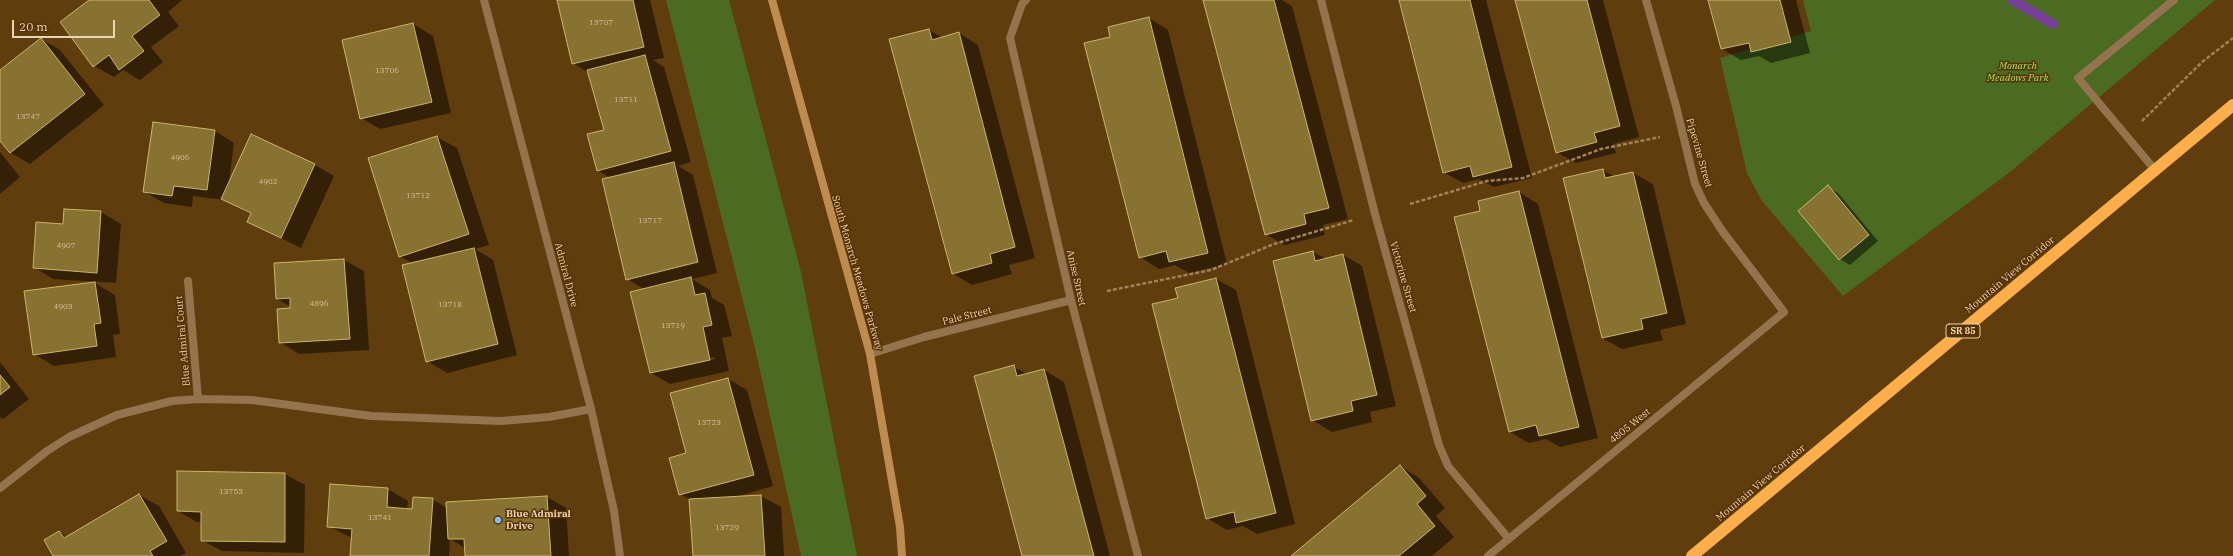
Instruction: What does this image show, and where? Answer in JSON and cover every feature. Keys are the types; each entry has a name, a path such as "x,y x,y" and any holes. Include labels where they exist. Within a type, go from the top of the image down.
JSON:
{"highway":[{"name":"Mountain View Corridor","path":"1692,556 2233,105"}],"street":[{"name":"Admiral Drive","path":"484,0 591,409 614,511 620,556"},
{"name":"South Monarch Meadows Parkway","path":"772,0 870,354 900,526 902,556"},
{"name":"Victorine Street","path":"1321,0 1375,214 1439,445 1448,466 1508,539"},
{"name":"Pipevine Street","path":"1646,0 1676,106 1695,184 1704,203 1723,232 1784,312"},
{"path":"2155,170 2078,78 2174,0"},
{"name":"Anise Street","path":"1024,2 1010,38 1071,300 1138,556"},
{"name":"Blue Admiral Court","path":"188,281 198,399"},
{"name":"Pale Street","path":"870,354 924,337 1071,300"},
{"name":"4805 West","path":"1488,556 1784,312"},
{"path":"0,488 47,451 92,425 145,407 172,401 198,399 252,400 371,416 431,420 501,421 548,417 591,409"}],"path":[{"path":"2126,136 2202,62 2233,38"},
{"path":"1410,204 1487,181 1523,178 1601,149 1660,137"},
{"path":"1108,291 1211,270 1274,244 1355,219"}],"green space":[{"path":"666,0 729,0 801,272 857,556 801,556 755,348"},
{"name":"Monarch Meadows Park","path":"1803,0 2215,0 2010,172 1843,296 1762,201 1747,173 1720,58 1811,31"}],"building":[{"path":"89,0 149,0 160,15 132,36 144,51 119,70 109,55 93,67 60,22"},
{"path":"557,0 633,0 644,47 572,64"},
{"path":"1203,0 1274,0 1329,208 1304,214 1306,224 1265,235"},
{"path":"1399,0 1470,0 1512,167 1473,177 1470,166 1443,173"},
{"path":"1515,0 1587,0 1620,126 1594,133 1597,142 1556,153"},
{"path":"1708,0 1780,0 1791,42 1751,52 1749,43 1721,49"},
{"path":"1149,17 1208,253 1169,262 1166,251 1139,258 1084,43 1110,37 1108,27"},
{"path":"413,23 432,102 360,119 342,40"},
{"path":"929,29 932,40 959,32 1015,247 990,254 992,263 952,274 889,39"},
{"path":"41,38 85,94 10,153 0,141 0,70"},
{"path":"645,55 671,151 597,171 587,134 604,130 587,70"},
{"path":"153,122 215,130 207,190 174,186 172,196 143,192"},
{"path":"251,134 315,164 281,238 247,222 251,213 221,199"},
{"path":"437,136 469,234 399,257 368,158"},
{"path":"674,162 698,262 626,280 602,179"},
{"path":"1603,169 1605,178 1633,172 1667,313 1641,319 1643,329 1602,338 1563,178"},
{"path":"1828,185 1869,235 1839,260 1798,211"},
{"path":"1519,191 1579,427 1539,436 1536,425 1509,432 1454,217 1480,211 1478,201"},
{"path":"64,209 101,211 97,273 33,268 36,222 63,224"},
{"path":"474,248 498,344 426,362 402,265"},
{"path":"1313,251 1315,261 1343,254 1377,395 1351,401 1353,411 1311,421 1273,261"},
{"path":"344,259 350,339 279,343 277,309 290,308 290,298 276,299 274,263"},
{"path":"691,277 695,295 705,293 712,325 703,327 710,360 650,373 630,292"},
{"path":"1216,278 1276,513 1236,523 1234,512 1206,519 1152,304 1178,298 1175,288"},
{"path":"95,282 101,323 94,324 97,346 33,355 24,291"},
{"path":"1014,365 1017,376 1044,369 1094,556 1022,556 974,376"},
{"path":"0,375 10,387 0,395"},
{"path":"728,378 754,475 679,495 669,458 686,453 670,393"},
{"path":"1400,465 1426,496 1417,504 1435,526 1399,556 1291,556"},
{"path":"177,471 285,473 285,542 201,541 201,512 177,511"},
{"path":"330,484 388,488 387,507 412,509 413,497 433,498 429,556 350,556 352,529 327,527"},
{"path":"139,494 167,541 150,551 153,556 53,556 44,540 59,531 64,538"},
{"path":"761,495 765,556 693,556 689,499"},
{"name":"Blue Admiral Drive","path":"547,496 551,556 465,556 464,539 448,539 446,502"}],"waterway":[{"path":"2012,0 2053,24"}],"place":[{"name":"Blue Admiral Drive","path":"498,520"}]}
